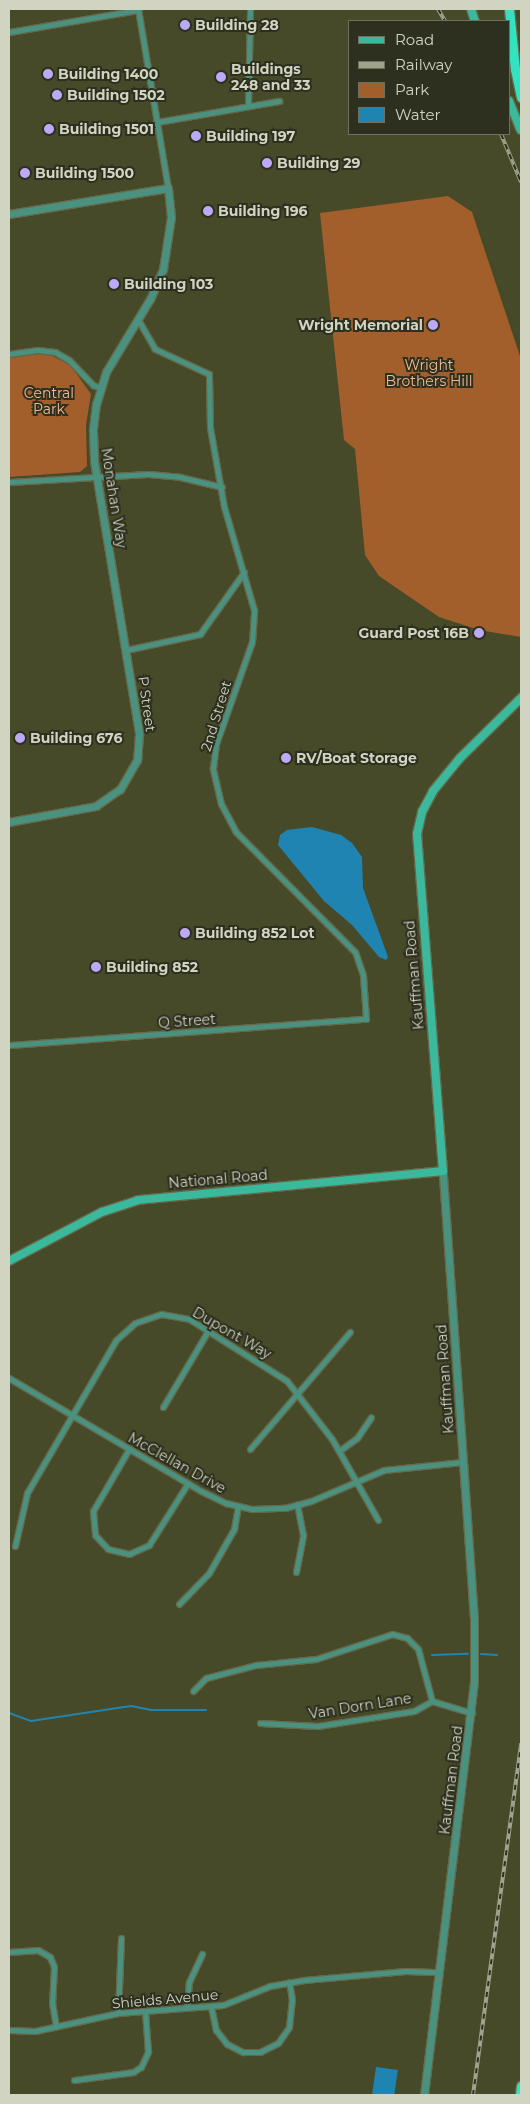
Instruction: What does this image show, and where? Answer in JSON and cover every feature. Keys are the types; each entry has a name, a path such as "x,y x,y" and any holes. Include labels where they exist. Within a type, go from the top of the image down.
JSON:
{"highway":[{"path":"509,13 521,97"},
{"path":"520,2095 521,2086"}],"main road":[{"path":"510,103 521,130"},
{"name":"Kauffman Road","path":"443,1171 416,850 418,827 426,804 438,785 482,734 521,698"},
{"name":"National Road","path":"9,1261 102,1212 138,1200 443,1171"}],"street":[{"path":"248,106 250,9"},
{"path":"9,32 138,10"},
{"name":"Monahan Way","path":"126,650 97,476 93,430 100,388 117,350 156,289 168,251 171,217 168,188 138,10"},
{"path":"157,122 280,101"},
{"path":"9,214 168,188"},
{"name":"2nd Street","path":"138,319 155,349 209,374 210,428 225,512 254,610 254,629 216,744 213,768 218,793 236,832 359,957 366,1019"},
{"path":"9,354 38,350 55,352 76,365 93,385 100,388"},
{"path":"9,482 97,476 163,475 222,487"},
{"path":"126,650 200,634 244,572"},
{"name":"P Street","path":"9,822 88,809 109,799 125,784 135,766 140,740 126,650"},
{"name":"Q Street","path":"9,1045 366,1019"},
{"name":"Kauffman Road","path":"424,2095 472,1713 474,1619 443,1171"},
{"name":"Dupont Way","path":"15,1546 27,1493 116,1340 135,1323 152,1316 171,1315 188,1320 275,1371 298,1394 339,1451 378,1520"},
{"path":"163,1407 208,1330"},
{"path":"250,1450 350,1332"},
{"name":"McClellan Drive","path":"9,1378 216,1499 238,1506 259,1509 297,1505 390,1468 463,1462"},
{"path":"339,1451 357,1438 371,1417"},
{"path":"129,1449 93,1511 96,1535 108,1549 129,1554 148,1545 188,1483"},
{"path":"296,1572 303,1535 297,1505"},
{"path":"179,1604 209,1573 234,1529 238,1506"},
{"path":"193,1691 206,1678 256,1665 316,1659 392,1634 407,1638 418,1649 432,1701 472,1713"},
{"name":"Van Dorn Lane","path":"260,1723 318,1726 368,1715 414,1711 432,1701"},
{"path":"118,2013 121,1938"},
{"path":"9,1952 38,1950 50,1957 54,1966 52,2002 56,2026"},
{"path":"187,2008 189,1982 202,1954"},
{"name":"Shields Avenue","path":"9,2030 28,2032 118,2013 211,2007 229,2004 270,1986 289,1982 406,1971 440,1972"},
{"path":"211,2007 216,2030 227,2044 243,2052 260,2052 278,2043 289,2027 292,2000 289,1982"},
{"path":"74,2080 133,2072 141,2067 148,2052 145,2011"}],"green space":[{"name":"Wright Brothers Hill","path":"448,196 472,212 521,359 521,637 479,630 439,617 379,576 365,555 355,449 344,440 320,213"},
{"name":"Central Park","path":"49,354 71,366 91,394 86,425 87,466 80,472 9,477 9,358"}],"water":[{"path":"312,827 341,835 352,843 362,857 363,888 388,957 386,960 379,957 352,925 324,901 278,845 280,835 287,830"},
{"path":"376,2067 398,2070 394,2095 372,2095"}],"waterway":[{"path":"432,1655 468,1654"},
{"path":"481,1654 497,1655"},
{"path":"9,1713 31,1721 131,1706 152,1710 206,1710"}],"railway":[{"path":"438,9 444,20"},
{"path":"501,135 521,182"},
{"path":"473,2095 521,1743"}],"place":[{"name":"Building 28","path":"185,25"},
{"name":"Building 1400","path":"48,74"},
{"name":"Buildings 248 and 33","path":"221,77"},
{"name":"Building 1502","path":"57,95"},
{"name":"Building 1501","path":"49,129"},
{"name":"Building 197","path":"196,136"},
{"name":"Building 29","path":"267,163"},
{"name":"Building 1500","path":"25,173"},
{"name":"Building 196","path":"208,211"},
{"name":"Building 103","path":"114,284"},
{"name":"Wright Memorial","path":"433,325"},
{"name":"Guard Post 16B","path":"479,633"},
{"name":"Building 676","path":"20,738"},
{"name":"RV/Boat Storage","path":"286,758"},
{"name":"Building 852 Lot","path":"185,933"},
{"name":"Building 852","path":"96,967"}]}
